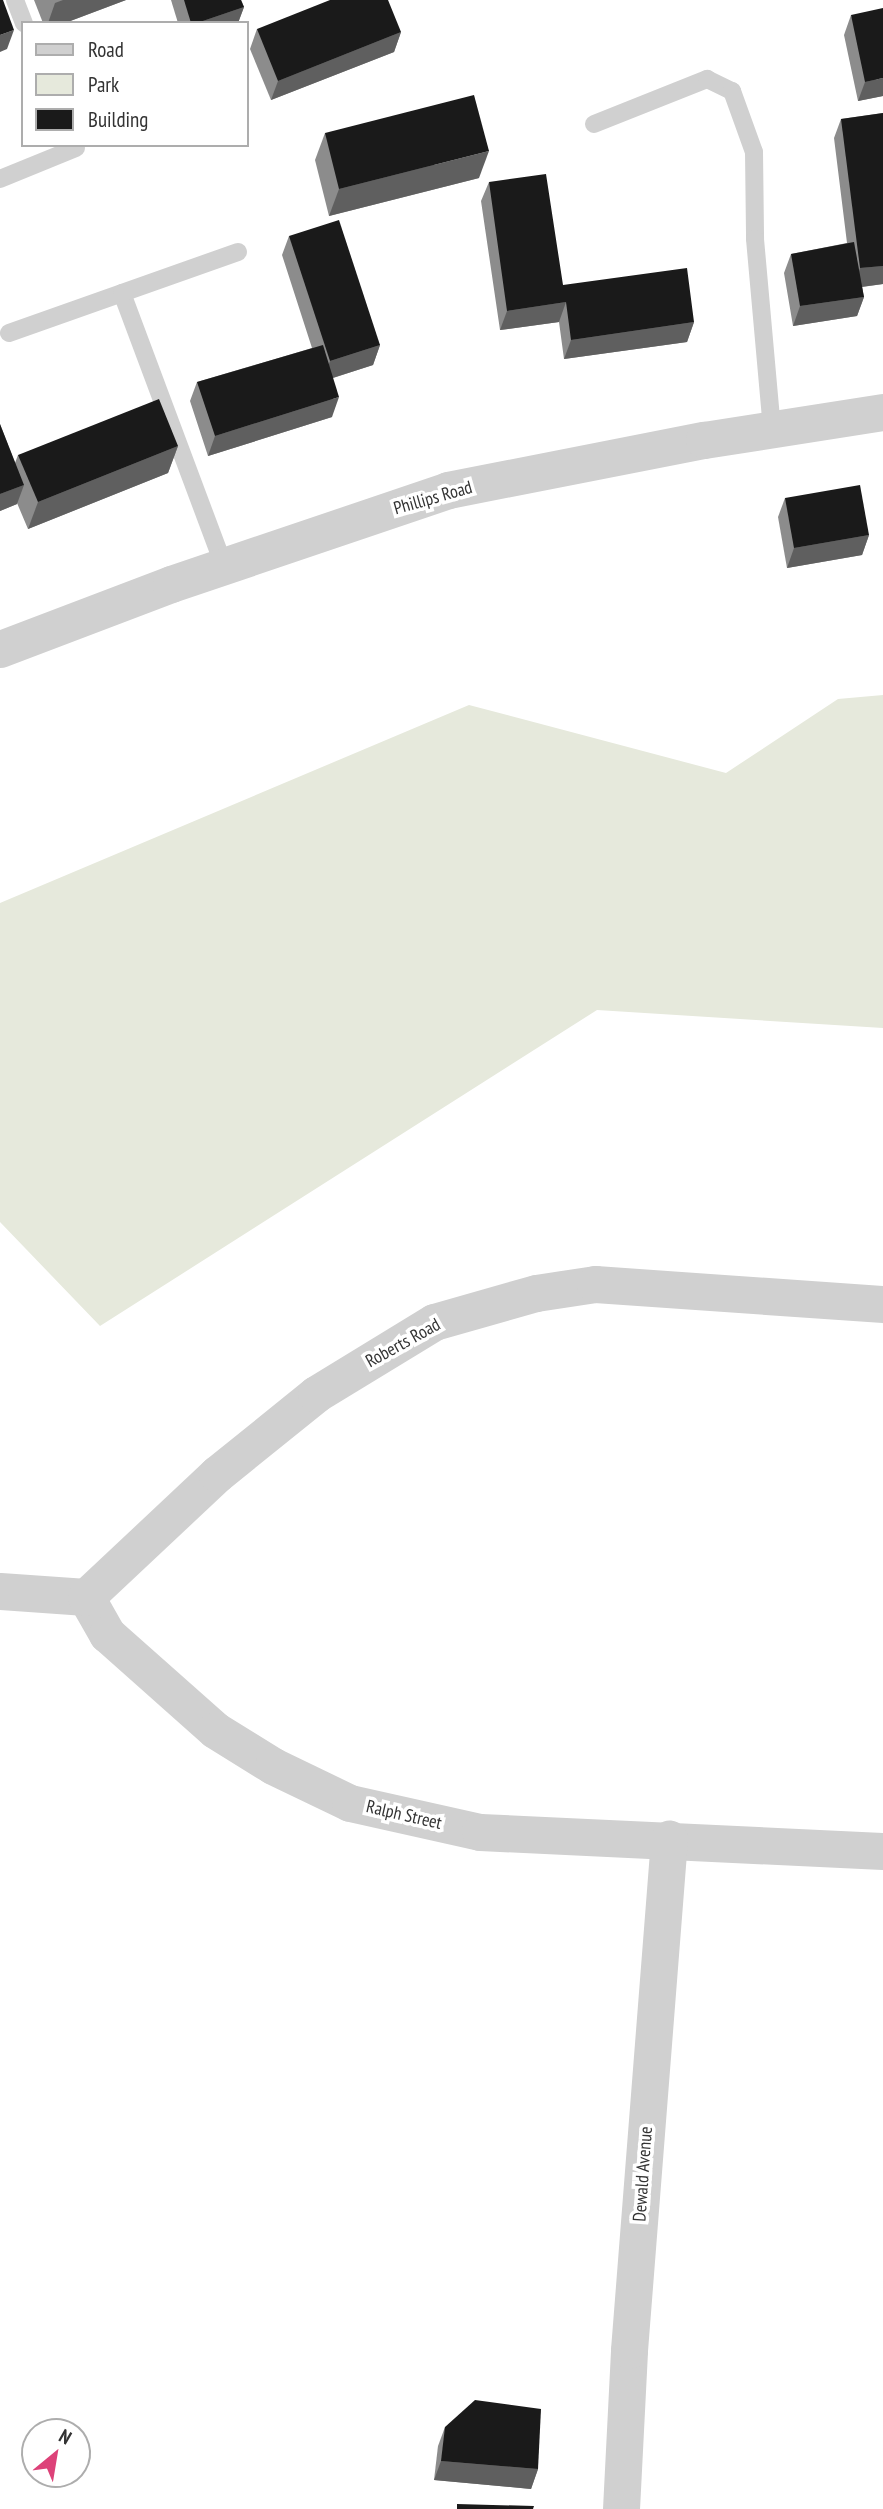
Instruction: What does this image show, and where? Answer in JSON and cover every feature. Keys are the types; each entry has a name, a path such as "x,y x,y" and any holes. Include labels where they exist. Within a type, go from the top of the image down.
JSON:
{"street":[{"name":"Phillips Road","path":"0,649 224,566 448,490 772,429 883,412"},
{"name":"Roberts Road","path":"86,1597 217,1474 316,1394 434,1322 536,1293 595,1284 883,1304"},
{"path":"0,1591 86,1597"},
{"name":"Ralph Street","path":"86,1597 107,1634 215,1730 273,1766 350,1803 480,1832 883,1851"},
{"name":"Dewald Avenue","path":"621,2509 629,2350 669,1839"}],"lane":[{"path":"15,0 23,21"},
{"path":"594,124 707,79 732,91 754,152 755,239 772,429"},
{"path":"0,179 76,147"},
{"path":"9,333 238,252"},
{"path":"122,293 224,566"}],"green space":[{"path":"883,695 883,1028 597,1010 100,1326 0,1222 0,903 469,705 726,773 838,699"}],"building":[{"path":"0,0 3,0 14,30 0,35"},
{"path":"184,0 241,0 244,7 203,21 190,21"},
{"path":"330,0 388,0 401,32 278,81 257,29"},
{"path":"883,8 883,78 865,82 851,15"},
{"path":"474,95 489,151 339,189 325,133"},
{"path":"883,113 883,266 860,268 841,119"},
{"path":"546,174 563,285 687,268 694,322 571,340 566,302 507,311 489,182"},
{"path":"339,220 380,345 330,361 289,236"},
{"path":"854,242 864,297 800,306 791,254"},
{"path":"323,345 339,397 215,436 197,382"},
{"path":"159,399 178,446 38,502 18,455"},
{"path":"0,424 24,485 0,494"},
{"path":"860,485 869,535 794,548 785,498"},
{"path":"475,2400 541,2409 538,2469 441,2461 445,2427"},
{"path":"457,2504 534,2506 533,2509 457,2509"}]}
